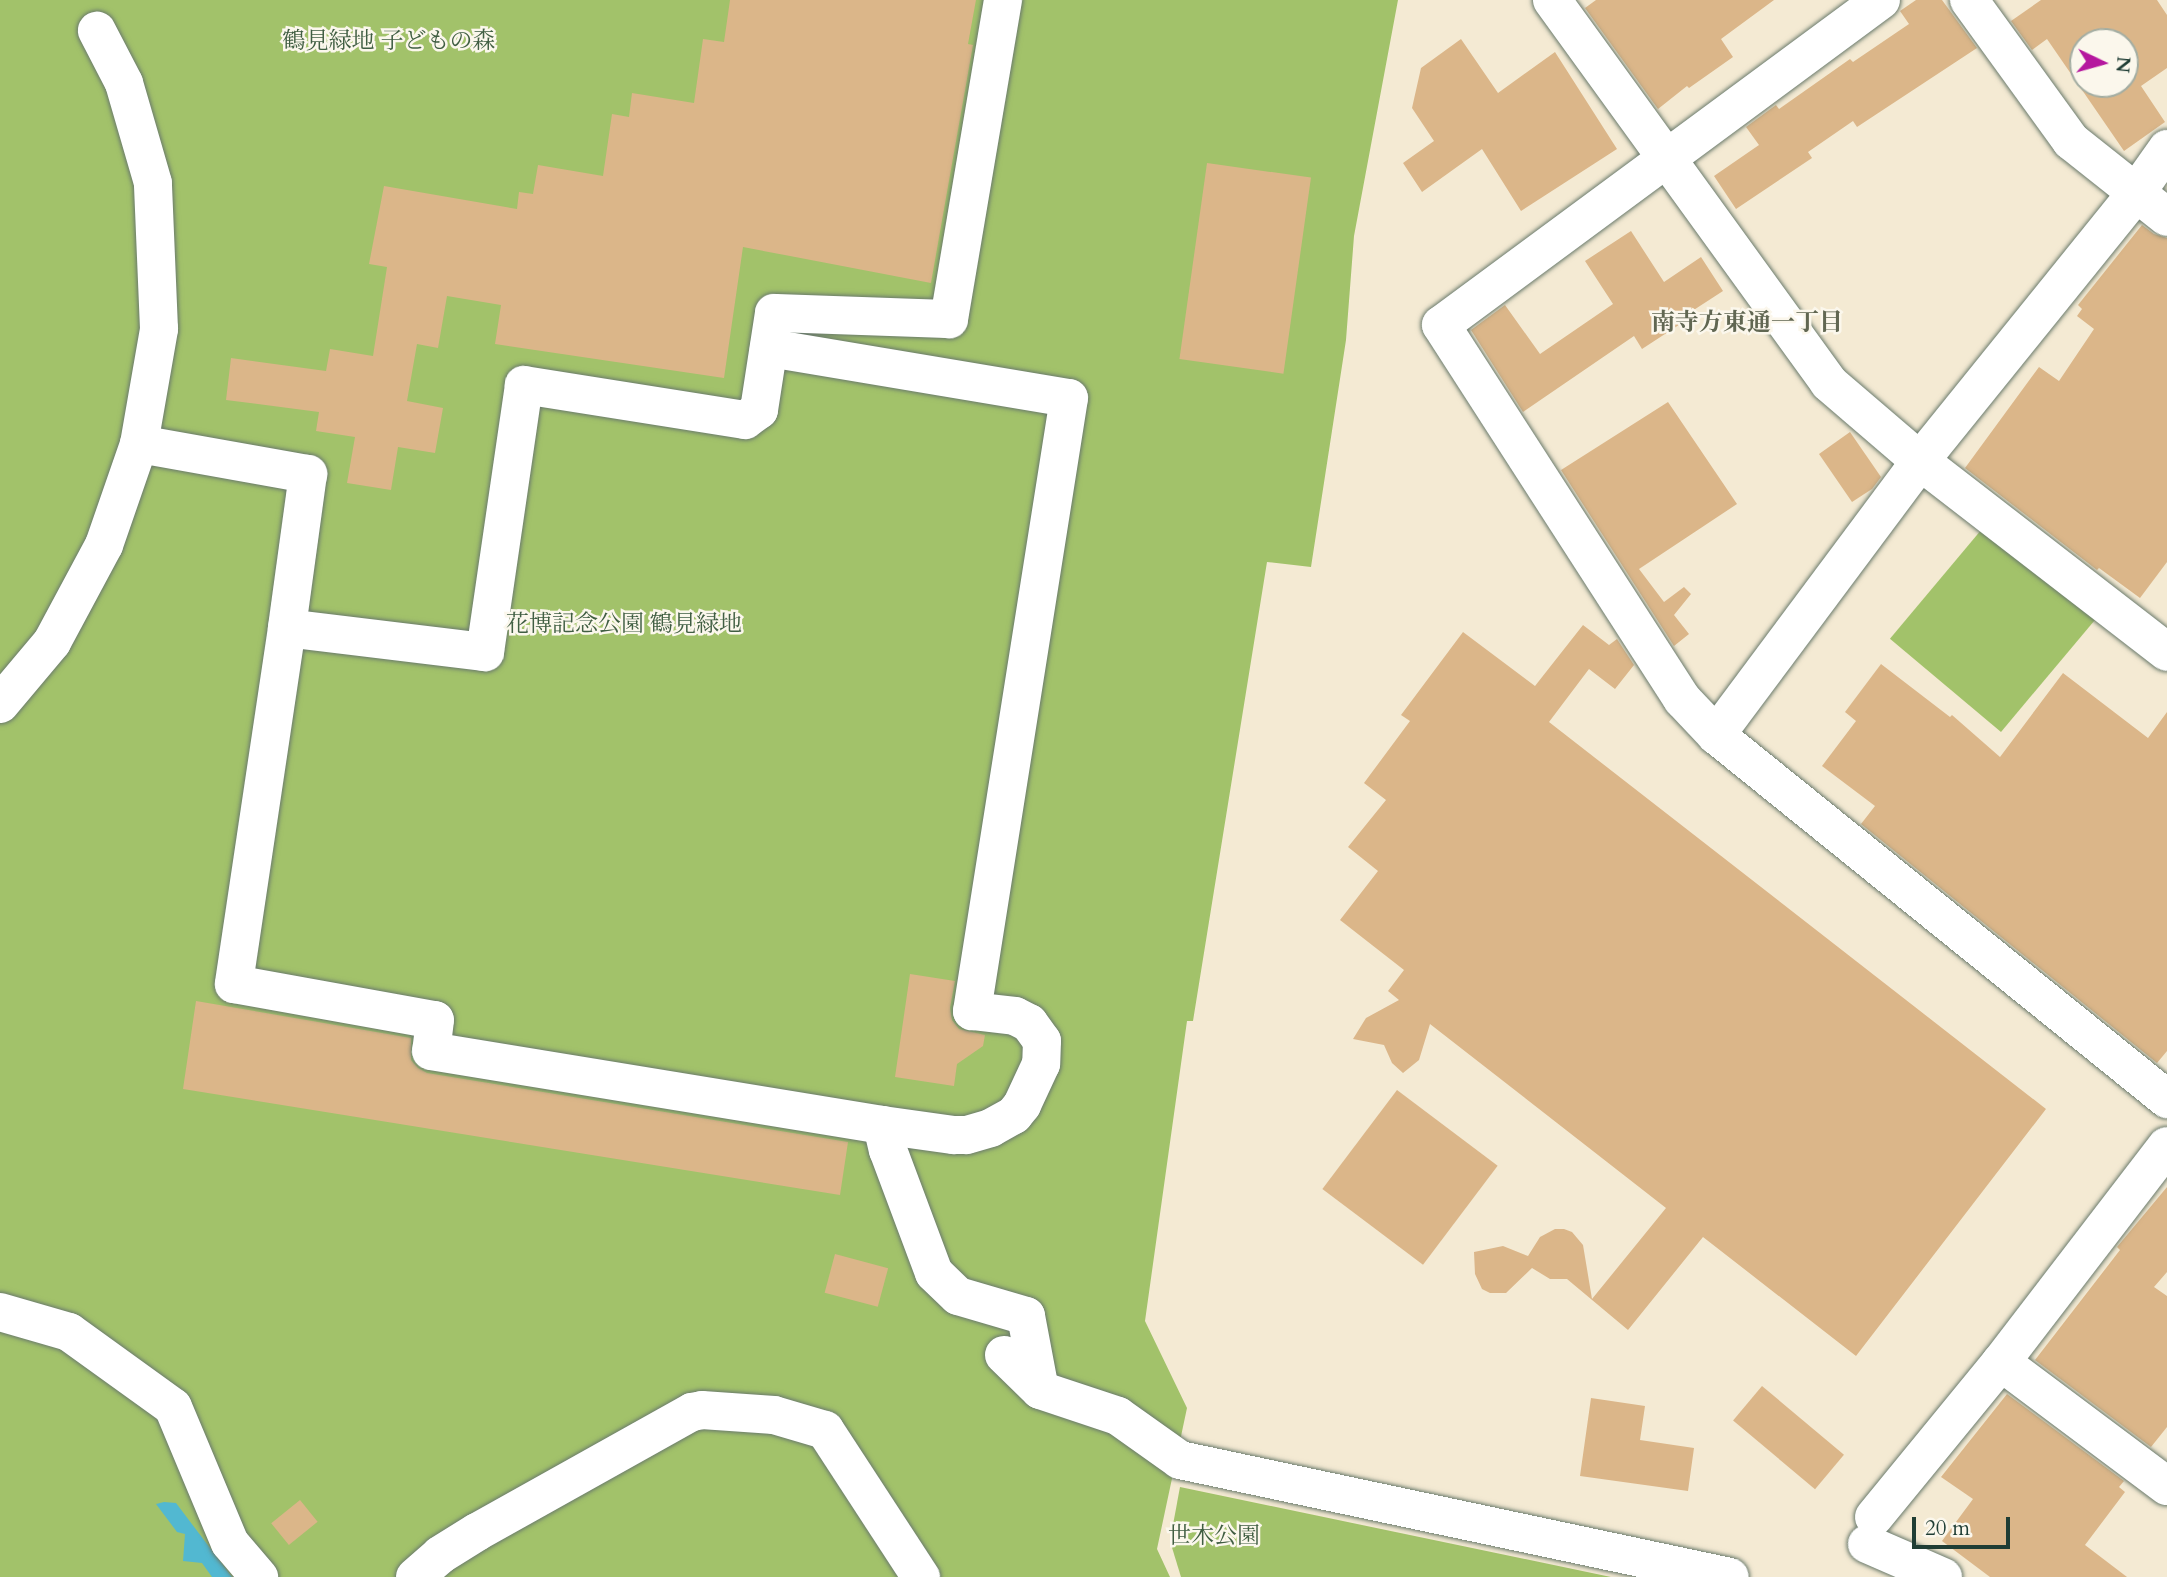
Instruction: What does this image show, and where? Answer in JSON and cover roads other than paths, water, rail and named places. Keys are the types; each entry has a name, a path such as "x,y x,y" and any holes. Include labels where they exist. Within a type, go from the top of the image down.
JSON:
{"street":[{"path":"287,628 485,652 524,385 745,420 759,410 774,313 949,319 1003,0"},
{"path":"1552,0 1829,383 1920,461 2167,652"},
{"path":"1881,0 1441,325 1682,699 1716,735 2167,1099"},
{"path":"1969,0 2071,141 2167,217"},
{"path":"0,704 52,642 104,545 139,444 159,329 153,183 124,83 97,31"},
{"path":"1716,735 1920,461 2136,193 2167,149"},
{"path":"139,444 309,474 234,984 435,1020 431,1051 882,1125 966,1135 990,1128 1014,1115 1022,1105 1041,1064 1042,1041 1029,1023 1015,1016 972,1011 1069,398 769,348"},
{"path":"882,1125 888,1150 934,1273 958,1296 1026,1317 1040,1390"},
{"path":"1943,1577 1871,1530 2167,1146"},
{"path":"0,1312 69,1332 173,1407 230,1543 259,1577"},
{"path":"1004,1355 1040,1390 1118,1416 1180,1460 1730,1577"},
{"path":"2001,1362 2167,1486"},
{"path":"415,1577 440,1555 477,1532 692,1412 702,1410 774,1415 825,1430 921,1577"}],"water":[{"path":"176,1503 232,1577 212,1577 202,1563 183,1561 185,1534 177,1532 156,1504"}],"district":[{"name":"南寺方東通一丁目","path":"1747,323"}],"park label":[{"name":"鶴見緑地 子どもの森","path":"389,41"},
{"name":"花博記念公園 鶴見緑地","path":"624,624"},
{"name":"世木公園","path":"1214,1536"}]}
